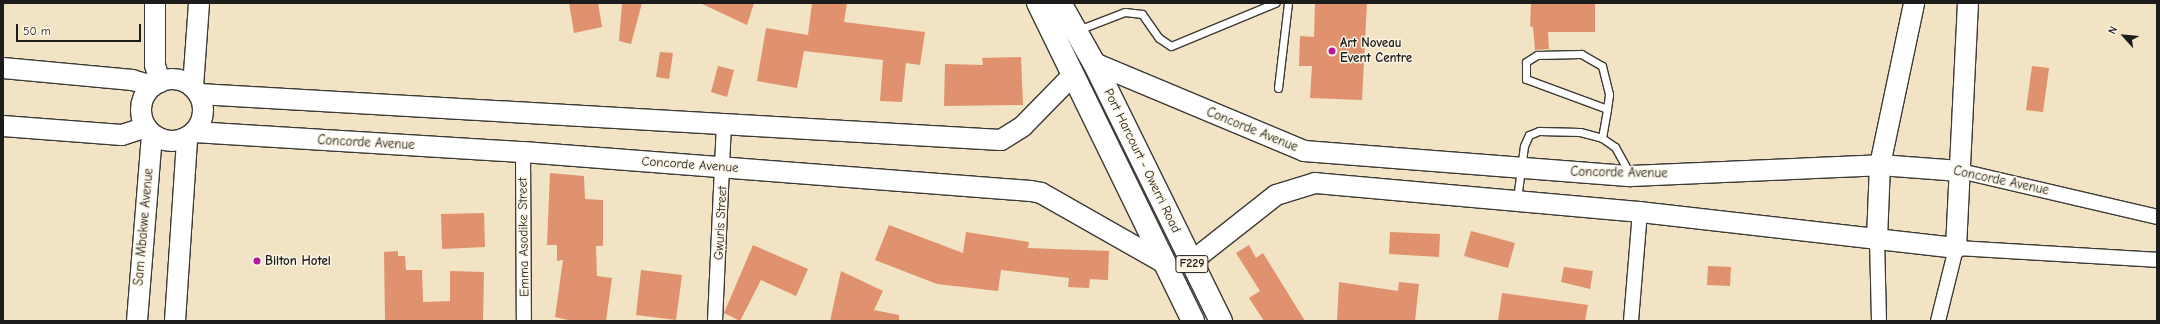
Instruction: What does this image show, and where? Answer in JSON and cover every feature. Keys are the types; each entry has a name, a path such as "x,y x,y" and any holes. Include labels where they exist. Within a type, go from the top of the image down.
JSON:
{"main road":[{"name":"Port Harcourt - Owerri Road","path":"1038,3 1193,321"},
{"name":"Port Harcourt - Owerri Road","path":"1060,3 1094,63 1221,321"}],"street":[{"path":"149,130 141,109 157,84 155,65 155,3"},
{"path":"175,321 190,135 203,114 196,90 199,3"},
{"path":"1879,321 1877,239 1880,165 1914,3"},
{"path":"1938,321 1956,248 1968,3"},
{"name":"Concorde Avenue","path":"1094,63 1289,147 1519,169 1631,176 1880,165 1960,171 2157,217"},
{"path":"3,68 132,80 157,84 182,81 196,90 724,124 1001,140 1023,126 1074,75"},
{"name":"Gwuris Street","path":"715,321 724,168 724,124"},
{"path":"3,126 122,135 149,130 169,141 190,135"},
{"name":"Sam Mbakwe Avenue","path":"137,321 149,130"},
{"name":"Concorde Avenue","path":"190,135 523,152 1041,192 1166,264"},
{"name":"Emma Asodike Street","path":"523,152 524,321"},
{"path":"1191,262 1276,196 1315,182 1640,212 1956,248 2157,260"},
{"path":"1631,321 1640,212"}],"lane":[{"path":"1076,31 1125,12 1142,14 1159,38 1171,46 1275,3"},
{"path":"1278,88 1288,3"},
{"path":"1602,138 1607,110 1609,94 1602,66 1590,57 1581,54 1537,55 1526,62 1526,79 1607,110"},
{"path":"1517,201 1519,169 1529,135 1539,131 1580,132 1602,138 1615,147 1631,176"}],"building":[{"path":"569,3 598,3 602,27 574,33"},
{"path":"622,3 642,3 631,44 619,41"},
{"path":"700,3 754,3 747,25"},
{"path":"812,3 847,3 844,22 925,32 920,65 906,63 902,102 880,101 883,60 804,51 797,88 757,81 766,28 808,35"},
{"name":"Art Noveau Event Centre","path":"1315,3 1367,3 1362,100 1310,98 1312,66 1299,66 1300,36 1314,37"},
{"path":"1531,3 1595,3 1595,32 1548,32 1549,49 1535,50 1533,27 1530,26"},
{"path":"660,52 673,53 669,79 656,77"},
{"path":"1021,57 1023,105 944,106 945,64 983,65 982,58"},
{"path":"718,66 734,70 727,97 711,92"},
{"path":"2032,66 2049,68 2043,112 2026,110"},
{"path":"550,173 584,176 585,199 603,200 603,246 596,246 597,276 612,278 606,321 572,321 555,317 563,260 557,261 557,245 547,245"},
{"path":"484,213 485,247 442,249 441,214"},
{"path":"889,225 963,253 966,232 1029,242 1028,248 1109,251 1108,280 1090,279 1089,288 1068,287 1069,278 1001,270 998,291 937,284 875,260"},
{"path":"1471,231 1515,243 1508,268 1464,256"},
{"path":"1390,232 1440,234 1439,257 1389,254"},
{"path":"753,245 808,269 796,296 761,280 740,321 724,313"},
{"path":"1249,245 1256,258 1263,253 1305,321 1264,321 1249,298 1260,291 1236,253"},
{"path":"398,251 398,256 405,256 406,270 422,270 423,302 450,301 450,271 484,272 483,321 385,321 384,252"},
{"path":"1708,266 1731,267 1730,286 1707,285"},
{"path":"1564,267 1593,271 1590,289 1561,282"},
{"path":"641,270 682,275 676,320 636,315"},
{"path":"841,271 883,291 874,310 899,315 899,321 830,321"},
{"path":"1339,282 1398,291 1399,282 1419,284 1415,321 1337,321"},
{"path":"1502,293 1588,305 1585,321 1498,321"}],"place":[{"name":"Art Noveau Event Centre","path":"1332,51"},
{"name":"Bilton Hotel","path":"257,261"}]}
